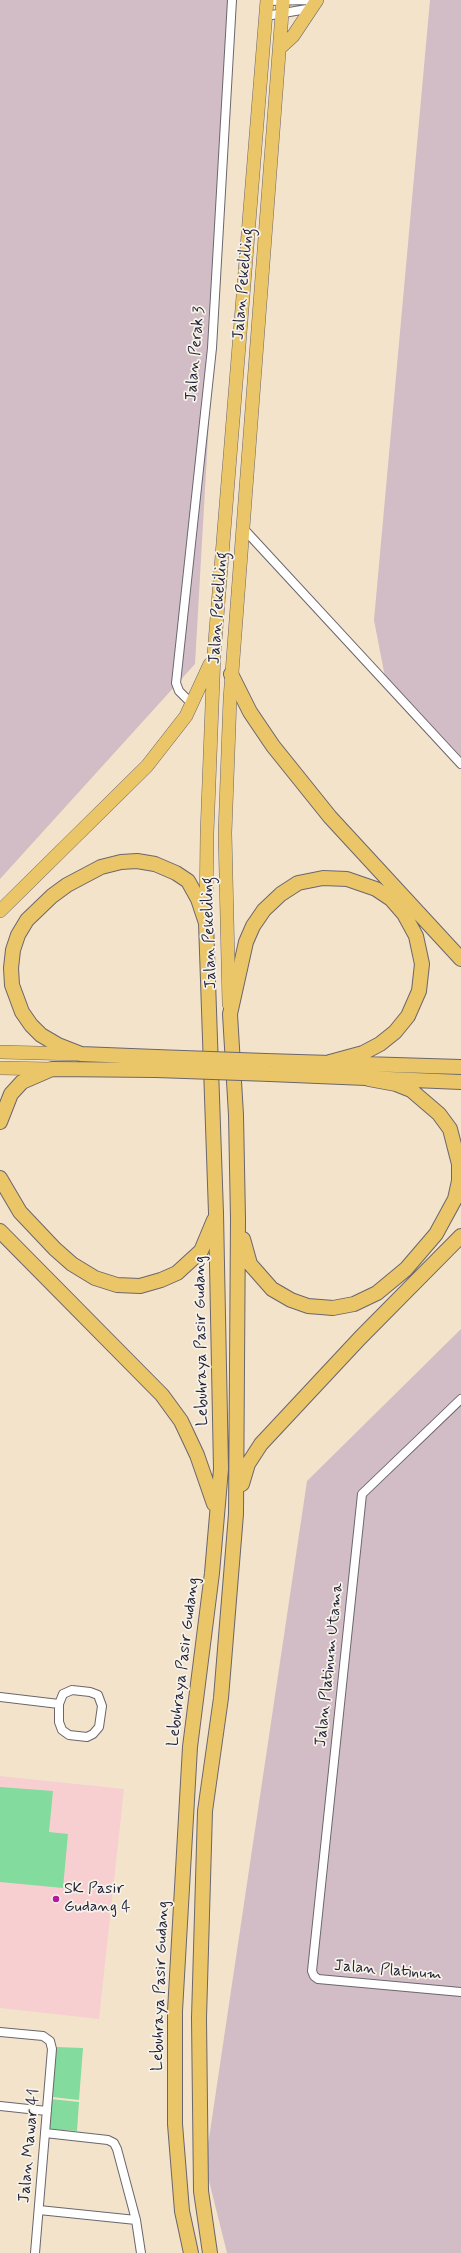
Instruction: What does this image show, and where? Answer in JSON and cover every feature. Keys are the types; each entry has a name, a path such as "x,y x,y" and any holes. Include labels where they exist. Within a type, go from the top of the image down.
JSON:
{"highway":[{"path":"232,674 250,712 277,752 330,816 461,959"},
{"name":"Lebuhraya Pasir Gudang","path":"81,1054 58,1046 41,1035 27,1019 16,999 12,985 12,957 18,936 27,920 52,896 84,875 121,862 137,861 165,867 188,881 198,899 206,923 216,1213 221,1469 216,1512 212,1573 190,1747 175,2011 174,2124 182,2211 191,2253"},
{"path":"230,1014 246,942 253,926 264,910 281,894 298,883 323,878 347,879 376,889 391,899 404,914 416,936 422,964 419,991 408,1016 395,1032 380,1044 363,1053 330,1062"},
{"name":"Jalan Pekeliling","path":"230,1014 236,1115 238,1219"},
{"path":"81,1054 156,1064"},
{"path":"268,1068 330,1062 461,1067"},
{"path":"0,1122 11,1094 22,1082 52,1069 156,1064 268,1068 370,1079 461,1082"},
{"path":"238,1219 248,1259 256,1272 272,1289 291,1300 308,1306 333,1308 354,1304 377,1293 418,1256 436,1234 455,1199 459,1164 456,1149 450,1129 439,1114 425,1101 411,1090 396,1084 370,1079"},
{"path":"0,1178 20,1212 54,1249 72,1264 95,1278 117,1285 140,1286 161,1280 176,1273 201,1251 216,1213"},
{"path":"210,2253 201,2191 199,2131 199,2018 205,1811 221,1698 236,1514 238,1219"},
{"path":"0,1230 162,1395 180,1421 197,1454 212,1494 216,1512"},
{"path":"236,1514 248,1464 261,1444 360,1338 461,1236"}],"main road":[{"name":"Jalan Pekeliling","path":"206,923 207,833 214,654 267,0"},
{"path":"281,47 293,36 317,0"},
{"name":"Jalan Pekeliling","path":"230,1014 225,833 232,674 242,527 281,47 283,1"},
{"path":"0,911 147,766 176,730 192,704 214,654"},
{"path":"0,1052 81,1054"},
{"path":"0,1068 52,1069"}],"street":[{"name":"Jalan Perak 3","path":"192,704 179,691 176,683 212,348 232,0"},
{"path":"267,0 308,0"},
{"path":"266,16 282,15 307,9 317,0"},
{"path":"242,527 461,764"},
{"name":"Jalan Platinum Utama","path":"314,1976 312,1971 362,1494 461,1399"},
{"path":"72,1690 90,1692 98,1695 102,1706 99,1727 94,1734 88,1737 69,1735 62,1730 59,1722 59,1704 63,1694 72,1690"},
{"path":"0,1697 59,1704"},
{"name":"Jalan Platinum","path":"314,1976 318,1979 461,1992"},
{"name":"Jalan Mawar 41","path":"0,2032 43,2036 50,2041 52,2049 35,2253"},
{"path":"0,2106 47,2111"},
{"path":"45,2133 108,2140 114,2143 117,2149 136,2220 141,2253"},
{"path":"39,2210 136,2220"}],"shaded area":[{"path":"0,0 233,0 195,664 0,879"},
{"path":"430,0 461,0 461,757 385,677 374,620"},
{"path":"461,1329 461,2253 227,2253 205,2165 307,1481"},
{"name":"SK Pasir Gudang 4","path":"0,1776 124,1789 99,2019 0,2008"}],"green space":[{"path":"0,1787 53,1791 49,1832 68,1834 63,1888 0,1882"},
{"path":"56,2047 83,2048 79,2100 52,2097"},
{"path":"51,2099 79,2102 77,2131 49,2129"}],"place":[{"name":"SK Pasir Gudang 4","path":"56,1899"}]}
